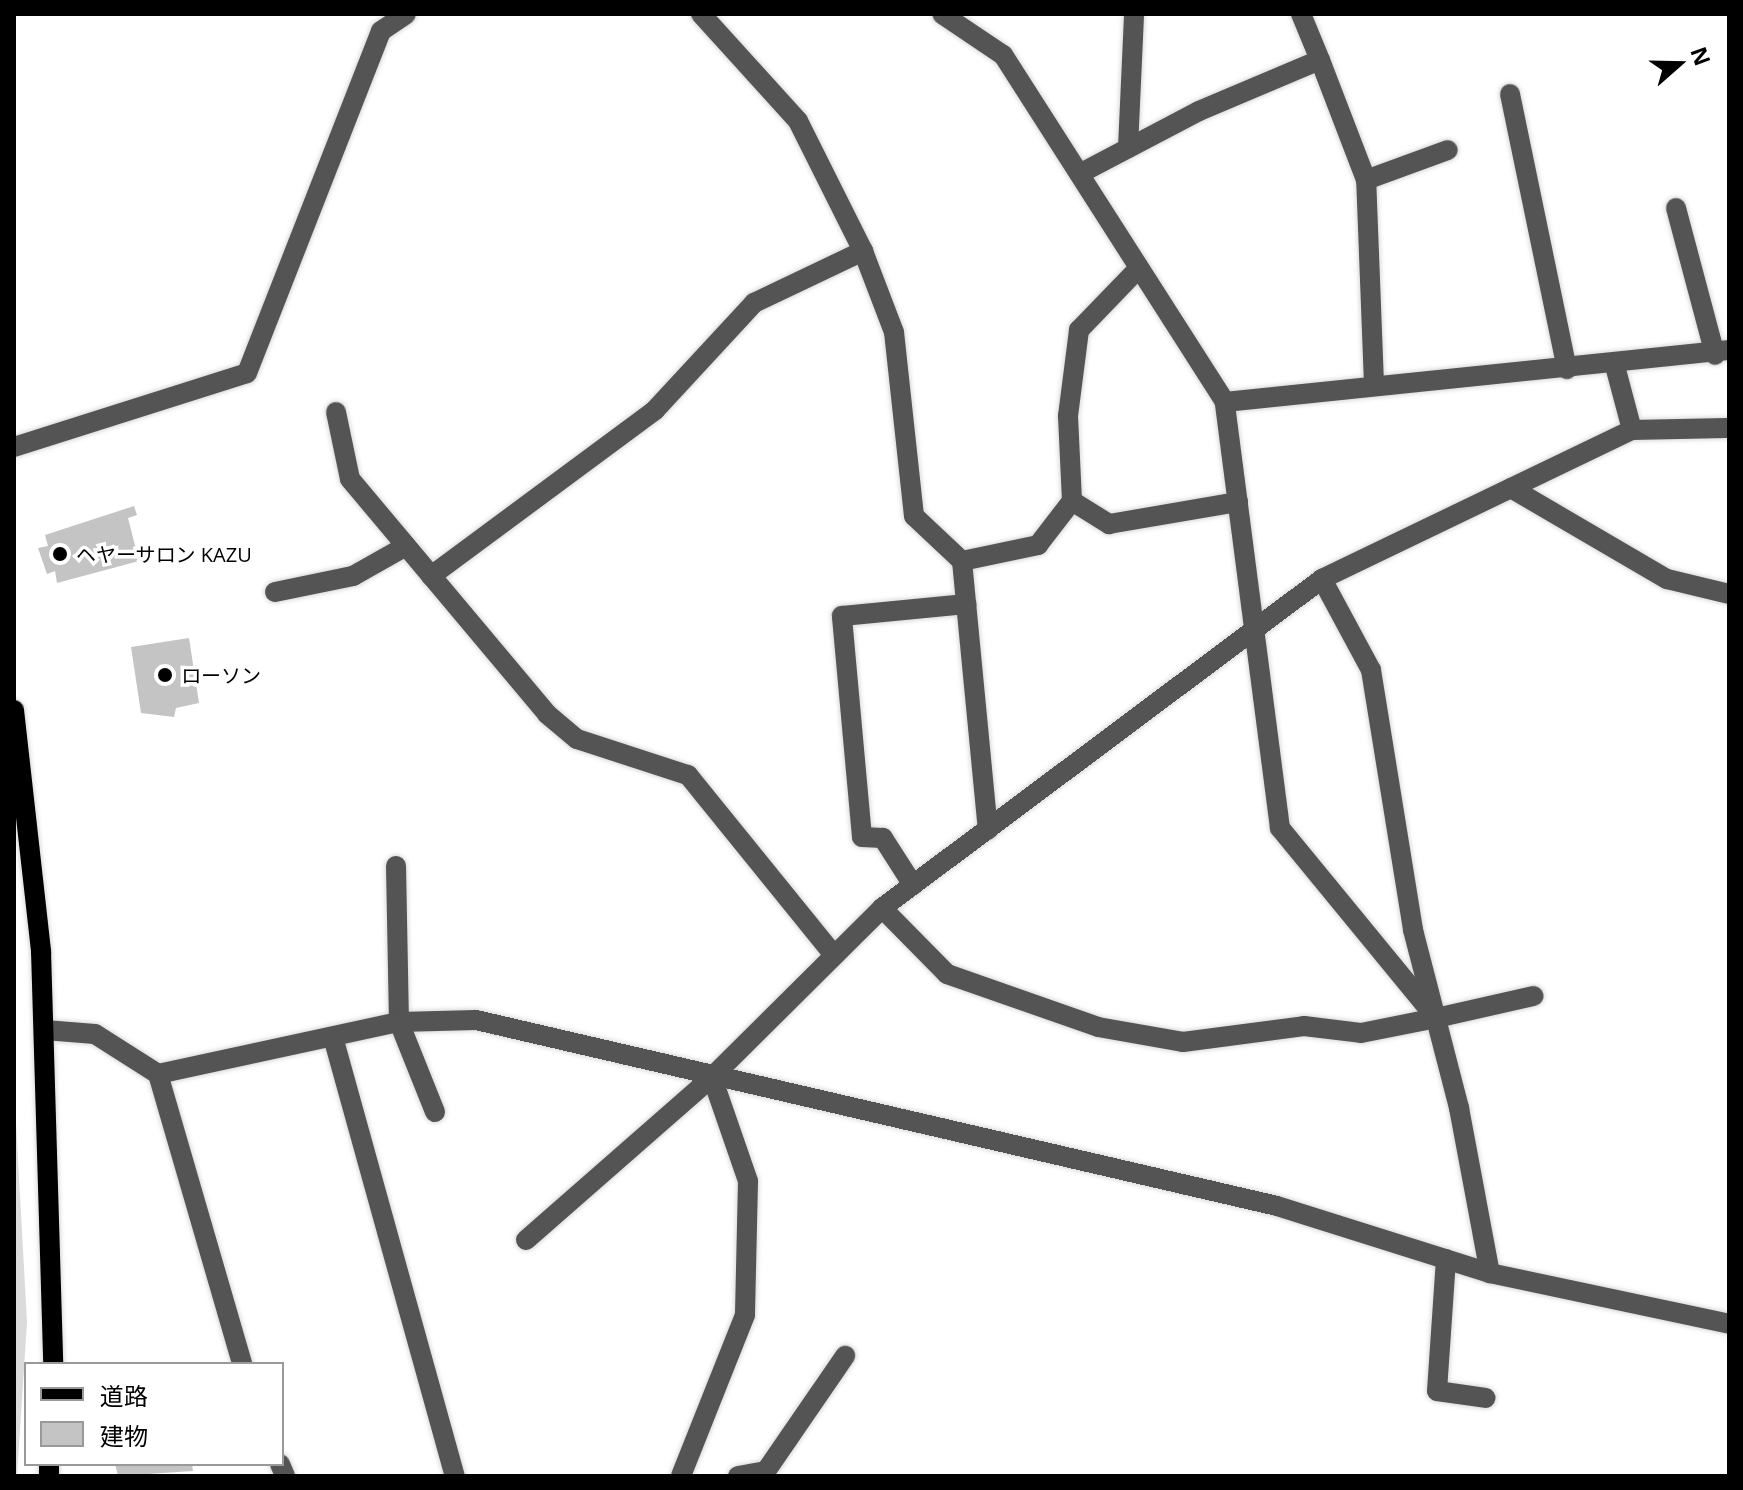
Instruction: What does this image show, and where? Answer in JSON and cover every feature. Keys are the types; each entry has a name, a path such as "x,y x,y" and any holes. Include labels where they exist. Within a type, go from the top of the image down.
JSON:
{"main road":[{"path":"14,710 45,1030 53,1362"}],"street":[{"path":"14,447 247,373 381,31 406,14"},
{"path":"701,14 798,121 863,251 894,332 914,516 962,561 988,830"},
{"path":"942,14 1003,55 1081,173 1137,270 1225,402 1280,828 1436,1018"},
{"path":"1128,148 1134,14"},
{"path":"1301,14 1366,180 1374,384"},
{"path":"1081,173 1128,148 1320,60"},
{"path":"1510,94 1567,369"},
{"path":"1366,180 1448,150"},
{"path":"1225,402 1374,384 1615,366 1722,352 1676,208"},
{"path":"431,576 655,410 754,303 863,251"},
{"path":"962,561 1038,545 1072,501 1068,416 1079,330 1137,270"},
{"path":"1615,366 1632,430"},
{"path":"336,412 350,479 547,714 577,739 688,775 834,955"},
{"path":"526,1240 712,1077 882,908 1256,632 1322,579 1632,430 1729,428"},
{"path":"1511,488 1667,579 1729,594"},
{"path":"1072,501 1109,524 1238,502"},
{"path":"275,592 353,576 406,546"},
{"path":"1322,579 1371,670 1413,930 1436,1018 1490,1273"},
{"path":"913,885 883,838 862,837 842,616 966,604"},
{"path":"396,866 399,1022 435,1112"},
{"path":"882,908 947,974 1098,1027 1183,1042 1304,1026 1361,1033 1534,996"},
{"path":"158,1074 399,1022 476,1020 1277,1206 1490,1273 1729,1324"},
{"path":"45,1030 95,1034 158,1074 241,1362"},
{"path":"333,1037 455,1476"},
{"path":"681,1476 745,1315 748,1181 712,1077"},
{"path":"1446,1259 1437,1391 1486,1398"},
{"path":"738,1476 766,1471 845,1356"}],"shaded area":[{"path":"14,1086 27,1322 17,1476 14,1476"}],"building":[{"path":"134,506 137,515 128,518 139,561 57,583 55,571 47,574 38,548 48,546 45,535"},
{"name":"ローソン","path":"189,638 199,703 176,708 174,717 141,713 131,647"},
{"path":"116,1466 192,1466 193,1471 118,1476"}],"place":[{"name":"ヘヤーサロン KAZU","path":"60,554"},
{"name":"ローソン","path":"165,675"}]}
